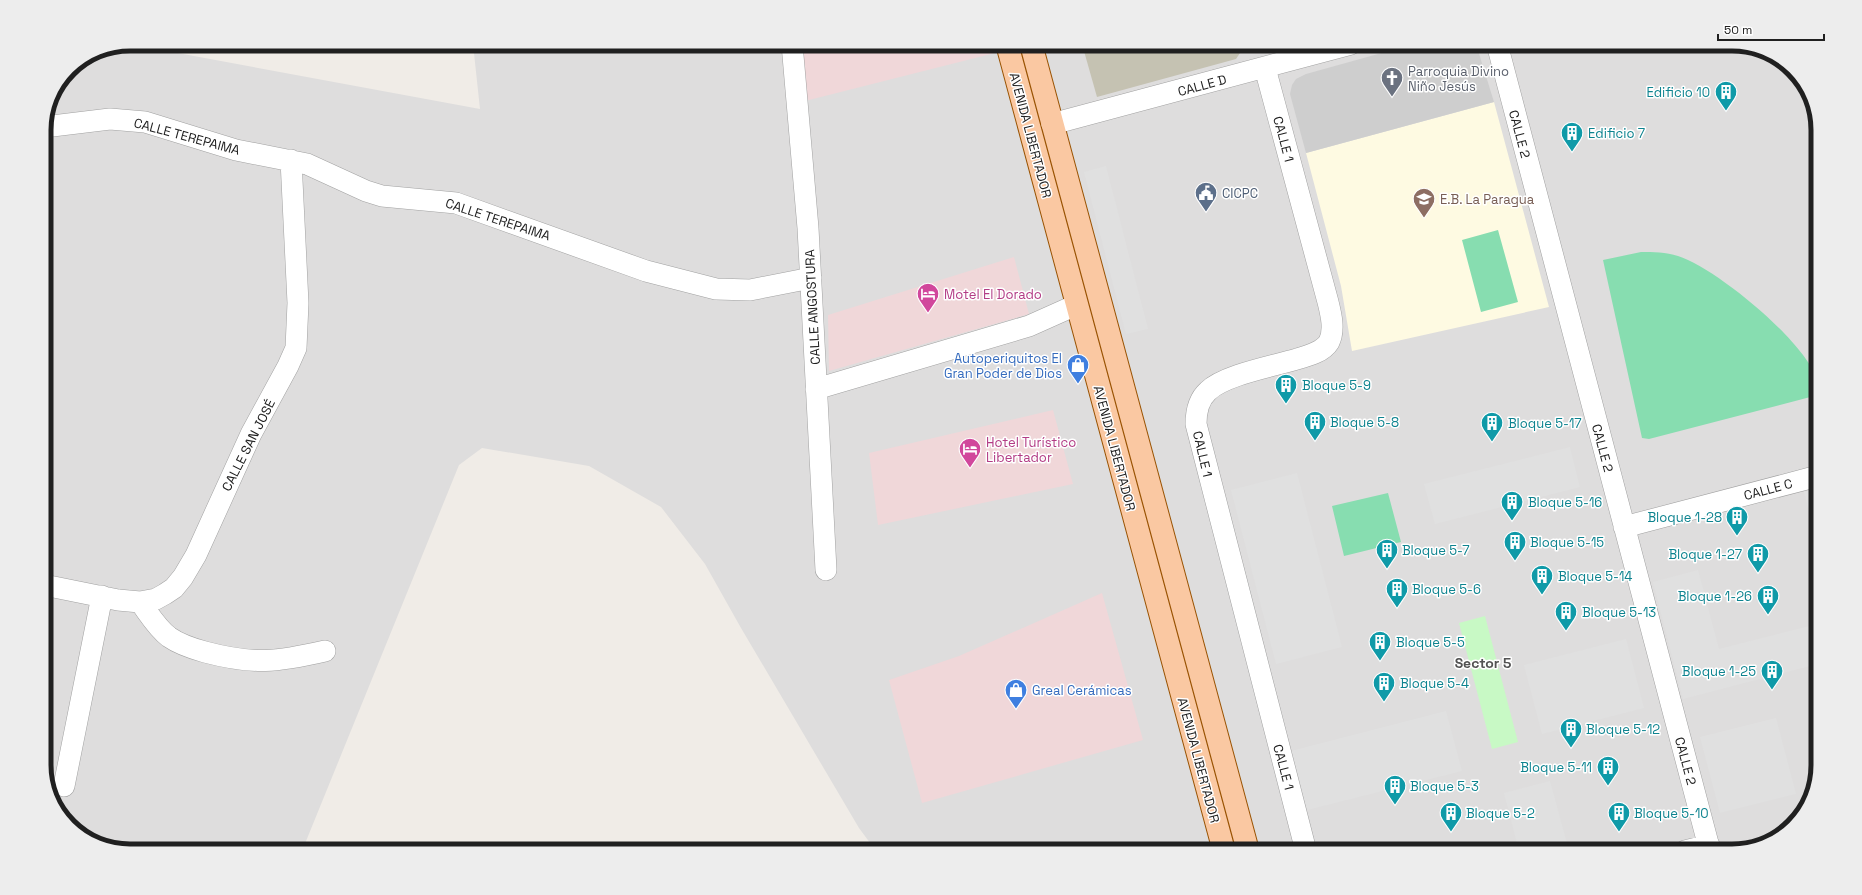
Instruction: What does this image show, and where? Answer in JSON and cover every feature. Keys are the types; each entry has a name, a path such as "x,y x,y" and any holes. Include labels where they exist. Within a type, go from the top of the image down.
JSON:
{"main road":[{"name":"AVENIDA LIBERTADOR","path":"1009,51 1222,844"},
{"name":"AVENIDA LIBERTADOR","path":"1033,51 1246,844"},
{"path":"1030,130 1052,124"}],"street":[{"name":"CALLE ANGOSTURA","path":"793,51 808,221 826,570"},
{"name":"CALLE D","path":"1052,124 1326,51"},
{"name":"CALLE 2","path":"1499,51 1708,844"},
{"name":"CALLE 1","path":"1265,68 1328,302 1331,321 1331,335 1325,346 1304,358 1234,377 1214,386 1207,391 1201,400 1197,412 1196,424 1304,844"},
{"name":"CALLE TEREPAIMA","path":"51,126 110,119 138,121 236,150 307,164 366,191 382,196 456,203 646,271 716,289 750,290 811,278"},
{"name":"CALLE SAN JOSÉ","path":"51,586 140,602 156,599 165,594 174,588 184,577 196,555 251,434 288,366 296,348 298,302 291,160"},
{"path":"816,389 1029,326 1076,305"},
{"name":"CALLE C","path":"1624,527 1811,478"},
{"path":"64,786 102,596"},
{"path":"140,602 158,627 169,638 194,649 227,658 248,662 268,662 290,659 325,651"}],"shaded area":[{"path":"125,51 167,51 480,109 474,51 1737,51 1762,57 1780,67 1798,86 1807,105 1811,125 1811,765 1808,785 1798,809 1776,831 1752,841 1732,844 871,844 859,828 705,564 661,507 589,466 482,448 459,465 305,844 125,844 100,838 82,828 74,821 59,800 55,790 51,770 51,125 59,95 74,74 86,64 105,55"},
{"path":"801,51 994,51 995,53 805,101"},
{"path":"1084,51 1241,51 1236,59 1097,97"},
{"name":"Parroquia Divino Niño Jesús","path":"1389,51 1478,51 1494,102 1306,153 1290,94 1292,85 1296,79 1306,74"},
{"name":"E.B. La Paragua","path":"1494,102 1549,307 1352,351 1341,286 1306,153"},
{"path":"1106,166 1148,329 1126,334 1084,172"},
{"name":"Motel El Dorado","path":"1014,257 1029,314 829,371 828,315"},
{"name":"Hotel Turístico Libertador","path":"1053,410 1073,484 878,525 869,453"},
{"path":"1570,447 1580,487 1435,524 1424,484"},
{"path":"1297,473 1342,647 1276,664 1231,490"},
{"path":"1811,490 1811,519 1804,492"},
{"path":"1698,570 1719,649 1811,626 1811,666 1683,699 1653,582"},
{"name":"Greal Cerámicas","path":"1102,593 1143,740 922,803 889,680 959,656"},
{"path":"1626,639 1644,708 1542,734 1524,665"},
{"path":"1446,711 1462,771 1307,810 1291,751"},
{"path":"1776,718 1796,794 1720,813 1700,737"},
{"path":"1550,781 1567,844 1517,844 1504,793"}],"green space":[{"path":"1498,230 1518,302 1481,312 1462,240"},
{"path":"1641,252 1664,253 1678,256 1694,263 1714,275 1736,290 1758,308 1796,346 1811,368 1811,397 1649,439 1642,438 1603,260"},
{"path":"1388,493 1401,542 1344,556 1332,506"},
{"path":"1485,616 1518,742 1492,749 1459,623"}],"place":[{"name":"Parroquia Divino Niño Jesús","path":"1392,98"},
{"name":"Edificio 10","path":"1726,112"},
{"name":"Edificio 7","path":"1572,152"},
{"name":"CICPC","path":"1206,212"},
{"name":"E.B. La Paragua","path":"1424,218"},
{"name":"Motel El Dorado","path":"928,314"},
{"name":"Autoperiquitos El Gran Poder de Dios","path":"1078,384"},
{"name":"Bloque 5-9","path":"1286,404"},
{"name":"Bloque 5-8","path":"1315,442"},
{"name":"Bloque 5-17","path":"1492,442"},
{"name":"Hotel Turístico Libertador","path":"970,468"},
{"name":"Bloque 5-16","path":"1512,522"},
{"name":"Bloque 1-28","path":"1737,536"},
{"name":"Bloque 5-15","path":"1515,562"},
{"name":"Bloque 5-7","path":"1387,570"},
{"name":"Bloque 1-27","path":"1758,574"},
{"name":"Bloque 5-14","path":"1542,596"},
{"name":"Bloque 5-6","path":"1397,608"},
{"name":"Bloque 1-26","path":"1768,616"},
{"name":"Bloque 5-13","path":"1566,632"},
{"name":"Bloque 5-5","path":"1380,662"},
{"name":"Bloque 1-25","path":"1772,690"},
{"name":"Bloque 5-4","path":"1384,702"},
{"name":"Greal Cerámicas","path":"1016,710"},
{"name":"Bloque 5-12","path":"1571,748"},
{"name":"Bloque 5-11","path":"1608,786"},
{"name":"Bloque 5-3","path":"1395,806"},
{"name":"Bloque 5-2","path":"1451,832"},
{"name":"Bloque 5-10","path":"1619,832"}],"district":[{"name":"Sector 5","path":"1483,663"}]}
